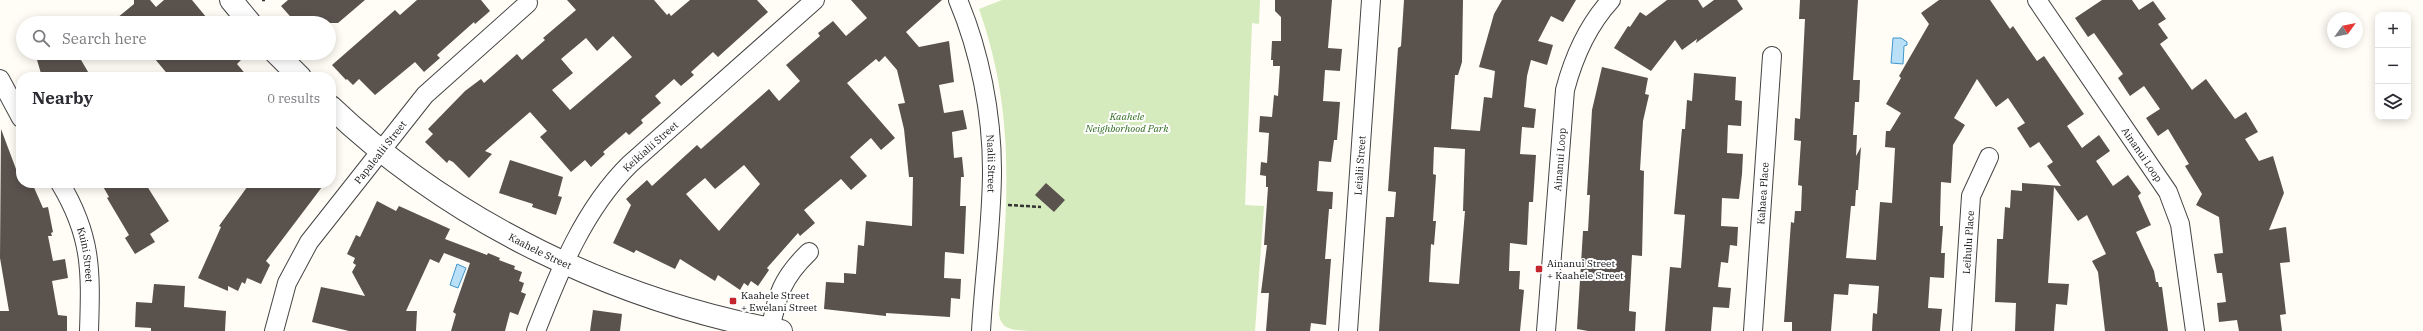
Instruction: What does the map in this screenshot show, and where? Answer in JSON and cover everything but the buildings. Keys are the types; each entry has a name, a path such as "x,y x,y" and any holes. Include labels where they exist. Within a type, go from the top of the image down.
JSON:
{"street":[{"name":"Keikialii Street","path":"536,331 594,205 617,176 815,0"},
{"name":"Naalii Street","path":"958,0 976,55 990,136 992,170 981,331"},
{"name":"Leialii Street","path":"1348,331 1371,0"},
{"name":"Ainanui Loop","path":"1546,331 1565,90 1572,64 1586,33 1611,0"},
{"name":"Ainanui Loop","path":"2037,0 2168,192 2180,224 2195,331"},
{"path":"236,2 245,16"},
{"name":"Papalealii Street","path":"274,331 282,296 302,253 381,150 425,95 528,3"},
{"name":"Kahaea Place","path":"1753,331 1772,56"},
{"path":"283,60 295,72"},
{"path":"0,79 16,109"},
{"name":"Kaahele Street","path":"336,111 381,150 425,182 478,216 566,263 638,293 718,317 773,330"},
{"name":"Leihulu Place","path":"1962,331 1971,196 1989,157"},
{"name":"Kuini Street","path":"63,188 80,221 89,256 89,331"},
{"path":"773,330 780,289 790,272 809,252"}],"path":[{"path":"1005,205 1041,207"}],"green space":[{"name":"Kaahele Neighborhood Park","path":"1002,0 1260,0 1259,24 1252,23 1245,205 1264,206 1255,331 1029,331 1010,329 1003,324 999,315 1005,235 1006,197 1004,124 999,87 991,49 979,9"}],"water":[{"path":"1893,38 1901,38 1907,42 1907,45 1904,46 1903,64 1891,63"},
{"path":"457,264 466,268 458,288 450,285"}],"place":[{"name":"Ainanui Street + Kaahele Street","path":"1539,269"},
{"name":"Kaahele Street + Ewelani Street","path":"733,301"}]}
